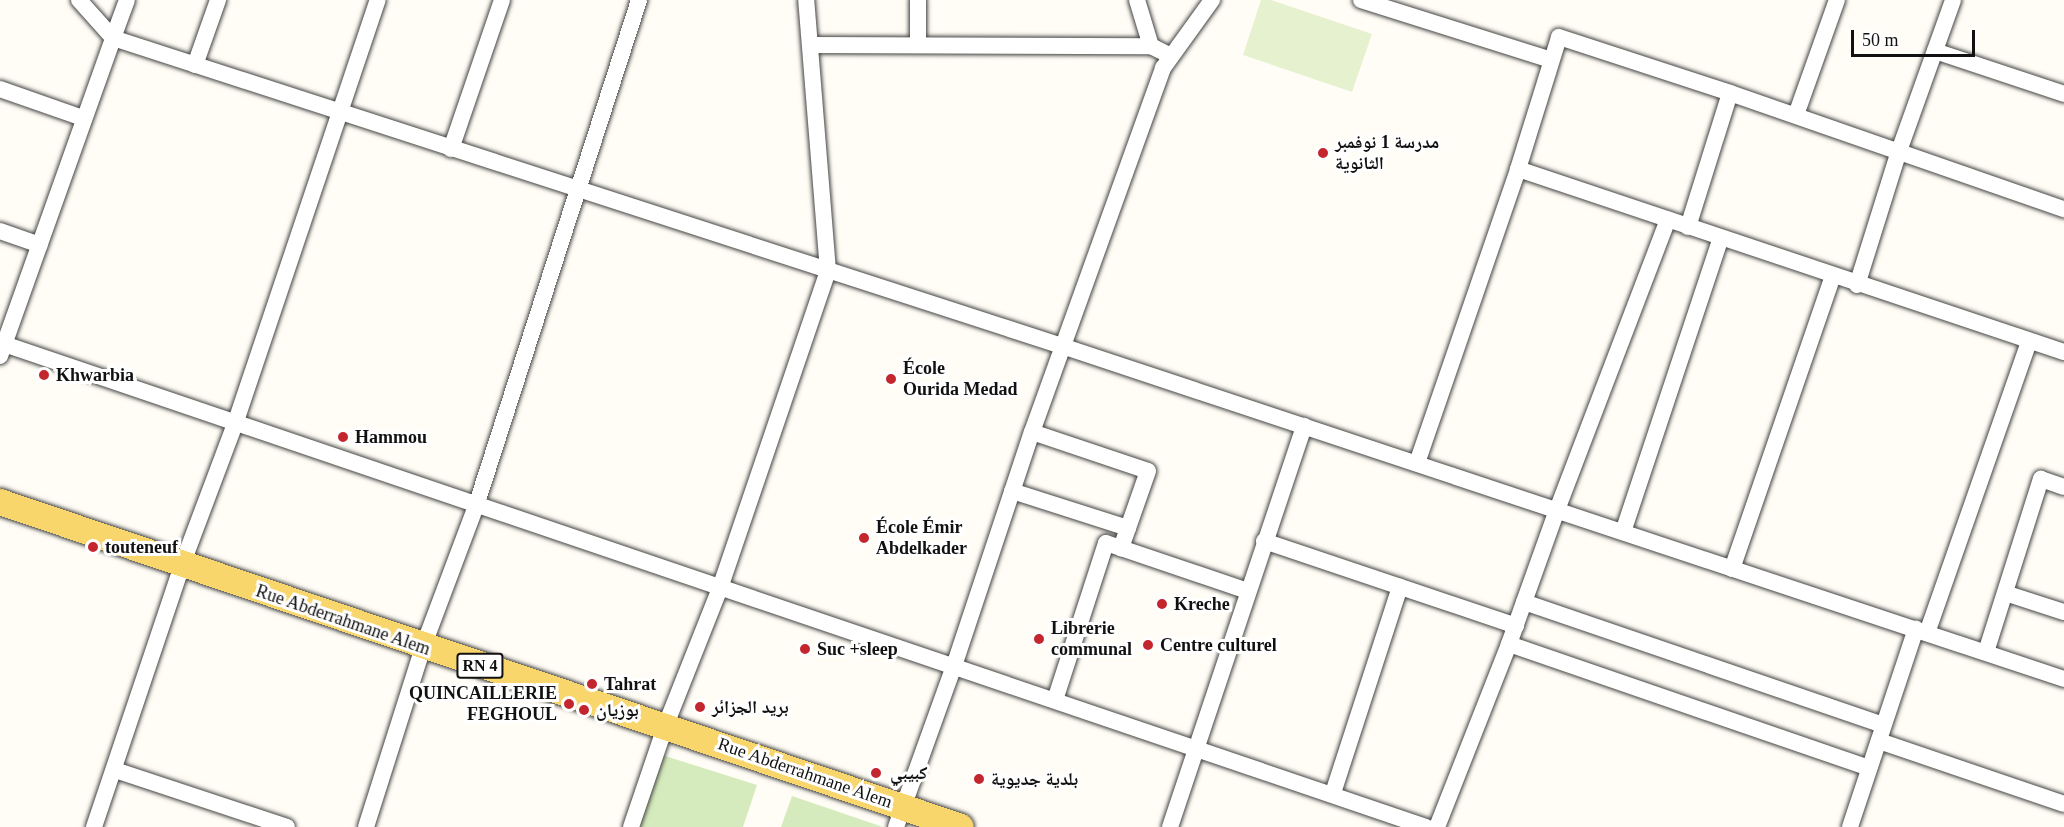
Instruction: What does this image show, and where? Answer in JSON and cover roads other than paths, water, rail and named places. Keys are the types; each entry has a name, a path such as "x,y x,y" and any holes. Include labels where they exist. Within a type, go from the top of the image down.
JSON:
{"main road":[{"name":"Rue Abderrahmane Alem","path":"0,502 665,727 900,817 961,827"}],"street":[{"path":"79,0 113,38 339,114 1062,346 2064,679"},
{"path":"127,0 2,350 235,424 1426,827"},
{"path":"195,65 218,0"},
{"path":"94,827 182,565 235,424 378,0"},
{"path":"451,149 502,0"},
{"path":"366,827 423,647 476,506 639,0"},
{"path":"631,827 665,727 720,588 828,271 806,0"},
{"path":"918,0 918,45"},
{"path":"1137,0 1151,46"},
{"path":"900,817 954,666 1062,346 1162,68 1212,0"},
{"path":"1361,0 1551,60"},
{"path":"1796,115 1838,0"},
{"path":"1857,285 1899,152 1953,0"},
{"path":"1417,463 1518,169 1558,37 1796,115 2064,209"},
{"path":"810,45 1151,46 1171,56"},
{"path":"1935,51 2064,94"},
{"path":"0,89 83,118"},
{"path":"1688,227 1730,93"},
{"path":"1518,169 1857,285 2064,352"},
{"path":"1437,827 1516,626 1557,510 1668,220"},
{"path":"0,231 40,245"},
{"path":"1623,532 1721,238"},
{"path":"1732,569 1833,276"},
{"path":"1850,827 1881,733 2029,341"},
{"path":"1170,827 1304,426"},
{"path":"1032,432 1148,471 1120,548"},
{"path":"1986,652 2041,479 2064,487"},
{"path":"1012,491 1128,528"},
{"path":"1264,541 1516,626"},
{"path":"1055,700 1106,543 1248,591"},
{"path":"1333,794 1400,587"},
{"path":"2005,593 2064,612"},
{"path":"1524,602 1881,733 2064,804"},
{"path":"1509,644 1869,768"},
{"path":"115,770 287,827"}],"place":[{"name":"مدرسة 1 نوفمبر الثانوية","path":"1323,153"},
{"name":"Khwarbia","path":"44,375"},
{"name":"École Ourida Medad","path":"891,379"},
{"name":"Hammou","path":"343,437"},
{"name":"École Émir Abdelkader","path":"864,538"},
{"name":"touteneuf","path":"93,547"},
{"name":"Kreche","path":"1162,604"},
{"name":"Librerie communal","path":"1039,639"},
{"name":"Centre culturel","path":"1148,645"},
{"name":"Suc +sleep","path":"805,649"},
{"name":"Tahrat","path":"592,684"},
{"name":"QUINCAILLERIE FEGHOUL","path":"569,704"},
{"name":"بريد الجزائر","path":"700,707"},
{"name":"بوزيان","path":"584,710"},
{"name":"كبيبي","path":"876,773"},
{"name":"بلدية جديوية","path":"979,779"}]}
